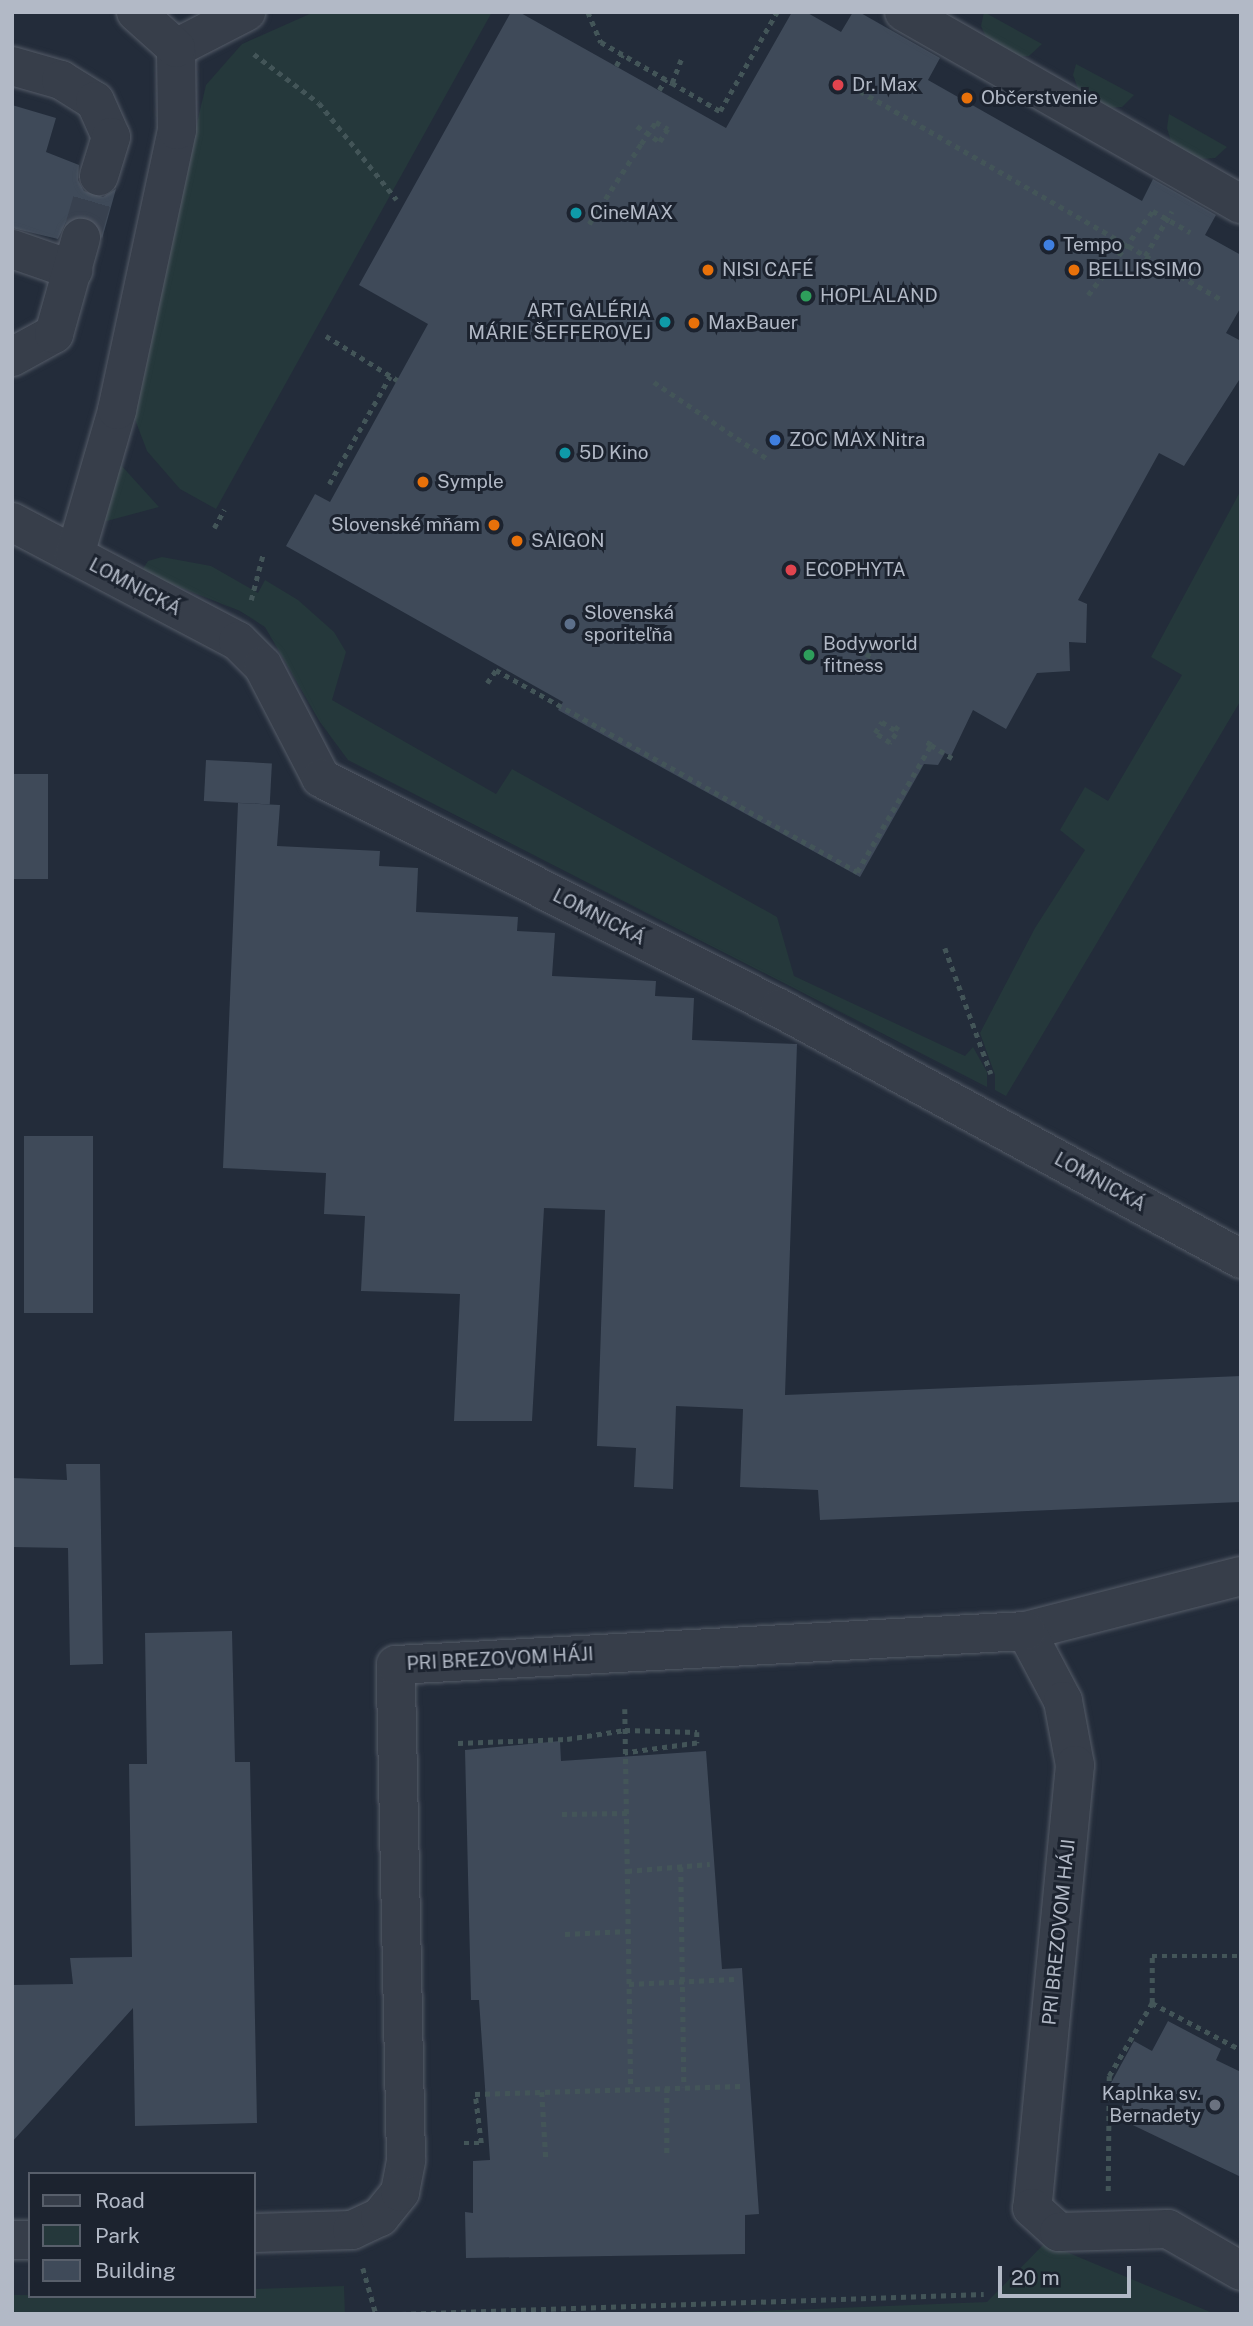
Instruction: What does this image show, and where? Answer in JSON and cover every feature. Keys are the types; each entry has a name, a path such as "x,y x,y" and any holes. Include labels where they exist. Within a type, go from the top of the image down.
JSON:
{"street":[{"path":"75,555 117,410 177,130 176,48 136,12"},
{"path":"904,12 1241,204"},
{"path":"176,48 235,17"},
{"path":"12,66 61,80 95,101 111,137 99,177"},
{"path":"12,357 54,334 77,254 23,253"},
{"name":"LOMNICKÁ","path":"12,522 238,641 263,666 321,778 768,1002 1241,1259"},
{"name":"PRI BREZOVOM HÁJI","path":"256,2233 352,2230 380,2217 400,2192 406,2160 396,1665 1026,1631 1241,1576"},
{"name":"PRI BREZOVOM HÁJI","path":"1026,1631 1063,1701 1075,1765 1032,2208 1059,2231 1108,2227"},
{"path":"1108,2227 1168,2229 1241,2271"}],"path":[{"path":"588,12 601,42 720,111 777,12"},
{"path":"235,17 242,44 319,103 397,200"},
{"path":"616,66 623,55"},
{"path":"672,83 681,60"},
{"path":"659,90 666,79"},
{"path":"860,91 1223,301"},
{"path":"589,224 641,144 656,122 668,129 660,142 636,126"},
{"path":"1145,256 1178,202"},
{"path":"1088,295 1153,211 1190,232"},
{"path":"326,336 397,380"},
{"path":"329,484 390,376"},
{"path":"654,382 769,460"},
{"path":"214,528 224,510"},
{"path":"866,654 875,658"},
{"path":"487,683 496,670 857,872 931,745"},
{"path":"896,734 890,743 875,733 882,722 895,730 898,726"},
{"path":"924,741 952,758"},
{"path":"945,948 993,1078 985,1119"},
{"path":"625,1709 631,2089"},
{"path":"458,1743 567,1739 625,1730 697,1732 697,1743 625,1753"},
{"path":"562,1814 626,1813"},
{"path":"627,1871 710,1864"},
{"path":"681,1867 684,2087"},
{"path":"565,1934 628,1931"},
{"path":"1108,2227 1109,2076 1152,2003 1153,1956 1241,1956"},
{"path":"629,1984 734,1979"},
{"path":"1152,2003 1241,2050"},
{"path":"464,2143 481,2143 475,2094 743,2086"},
{"path":"667,2088 667,2157"},
{"path":"542,2092 546,2159"},
{"path":"401,2314 984,2294"}],"green space":[{"path":"314,12 492,12 216,509 180,489 147,451 130,406 206,85 242,44"},
{"path":"984,12 1042,44 1029,56 1014,57 988,41 981,26"},
{"path":"1076,64 1134,95 1122,107 1107,108 1080,94 1073,75"},
{"path":"1169,114 1227,147 1215,158 1200,159 1172,145 1167,128"},
{"path":"120,464 159,507 103,522"},
{"path":"1241,490 1241,700 1006,1096 995,1090 995,1075 980,1033 1035,928 1085,850 1060,830 1085,787 1108,801 1182,675 1151,657"},
{"path":"162,557 211,566 258,593 265,580 298,600 334,632 346,652 332,700 496,794 512,769 777,917 794,976 965,1056 973,1047 987,1072 987,1087 348,760 320,722 265,627 240,611 141,572 148,561"},
{"path":"1045,2243 1215,2314 685,2314 987,2302"},
{"path":"344,2286 345,2314 12,2314 12,2295 28,2295 28,2298 256,2298 256,2289"}],"building":[{"name":"ZOC MAX Nitra","path":"511,12 519,12 726,128 792,12 806,12 841,32 853,12 859,12 940,58 928,80 1142,201 1153,179 1216,215 1205,235 1241,255 1241,307 1226,333 1241,341 1241,377 1184,466 1159,453 1078,600 1087,604 1086,643 1069,642 1070,671 1037,673 1006,729 973,710 951,756 945,753 938,765 924,764 860,877 558,710 563,702 286,546 315,494 330,502 428,324 359,285"},
{"path":"12,105 56,118 46,152 79,165 78,180 84,191 103,197 116,189 102,239 97,223 86,217 66,222 58,239 12,228"},
{"path":"206,760 272,763 270,804 204,801"},
{"path":"13,774 48,774 48,879 13,879"},
{"path":"238,803 280,805 277,846 380,851 379,866 418,868 416,912 518,917 517,931 555,933 552,976 656,981 655,996 694,998 692,1040 797,1044 785,1395 1241,1376 1241,1502 820,1520 818,1490 740,1487 743,1409 676,1406 673,1489 634,1487 636,1448 597,1446 605,1210 544,1208 532,1421 454,1421 460,1294 361,1291 365,1216 324,1214 326,1173 223,1168"},
{"path":"24,1136 93,1136 93,1313 24,1313"},
{"path":"66,1464 100,1464 103,1664 70,1665 68,1548 12,1547 12,1478 67,1480"},
{"path":"232,1631 235,1762 250,1762 257,2123 135,2126 133,2008 12,2142 12,1985 73,1984 70,1958 132,1957 129,1764 147,1764 145,1633"},
{"path":"560,1741 561,1761 706,1751 722,1969 742,1968 759,2214 745,2215 745,2254 466,2258 465,2212 473,2213 473,2161 490,2160 479,2000 471,2000 465,1750"},
{"path":"1168,2021 1221,2049 1216,2060 1241,2072 1241,2177 1116,2117 1130,2092 1111,2083 1134,2041 1152,2051"}],"tunnel":[{"path":"81,238 99,176"}],"place":[{"name":"Dr. Max","path":"838,85"},
{"name":"Občerstvenie","path":"967,98"},
{"name":"CineMAX","path":"576,213"},
{"name":"Tempo","path":"1049,245"},
{"name":"NISI CAFÉ","path":"708,270"},
{"name":"BELLISSIMO","path":"1074,270"},
{"name":"HOPLALAND","path":"806,296"},
{"name":"ART GALÉRIA MÁRIE ŠEFFEROVEJ","path":"665,322"},
{"name":"MaxBauer","path":"694,323"},
{"name":"ZOC MAX Nitra","path":"775,440"},
{"name":"5D Kino","path":"565,453"},
{"name":"Symple","path":"423,482"},
{"name":"Slovenské mňam","path":"494,525"},
{"name":"SAIGON","path":"517,541"},
{"name":"ECOPHYTA","path":"791,570"},
{"name":"Slovenská sporiteľňa","path":"570,624"},
{"name":"Bodyworld fitness","path":"809,655"},
{"name":"Kaplnka sv. Bernadety","path":"1215,2105"}]}
